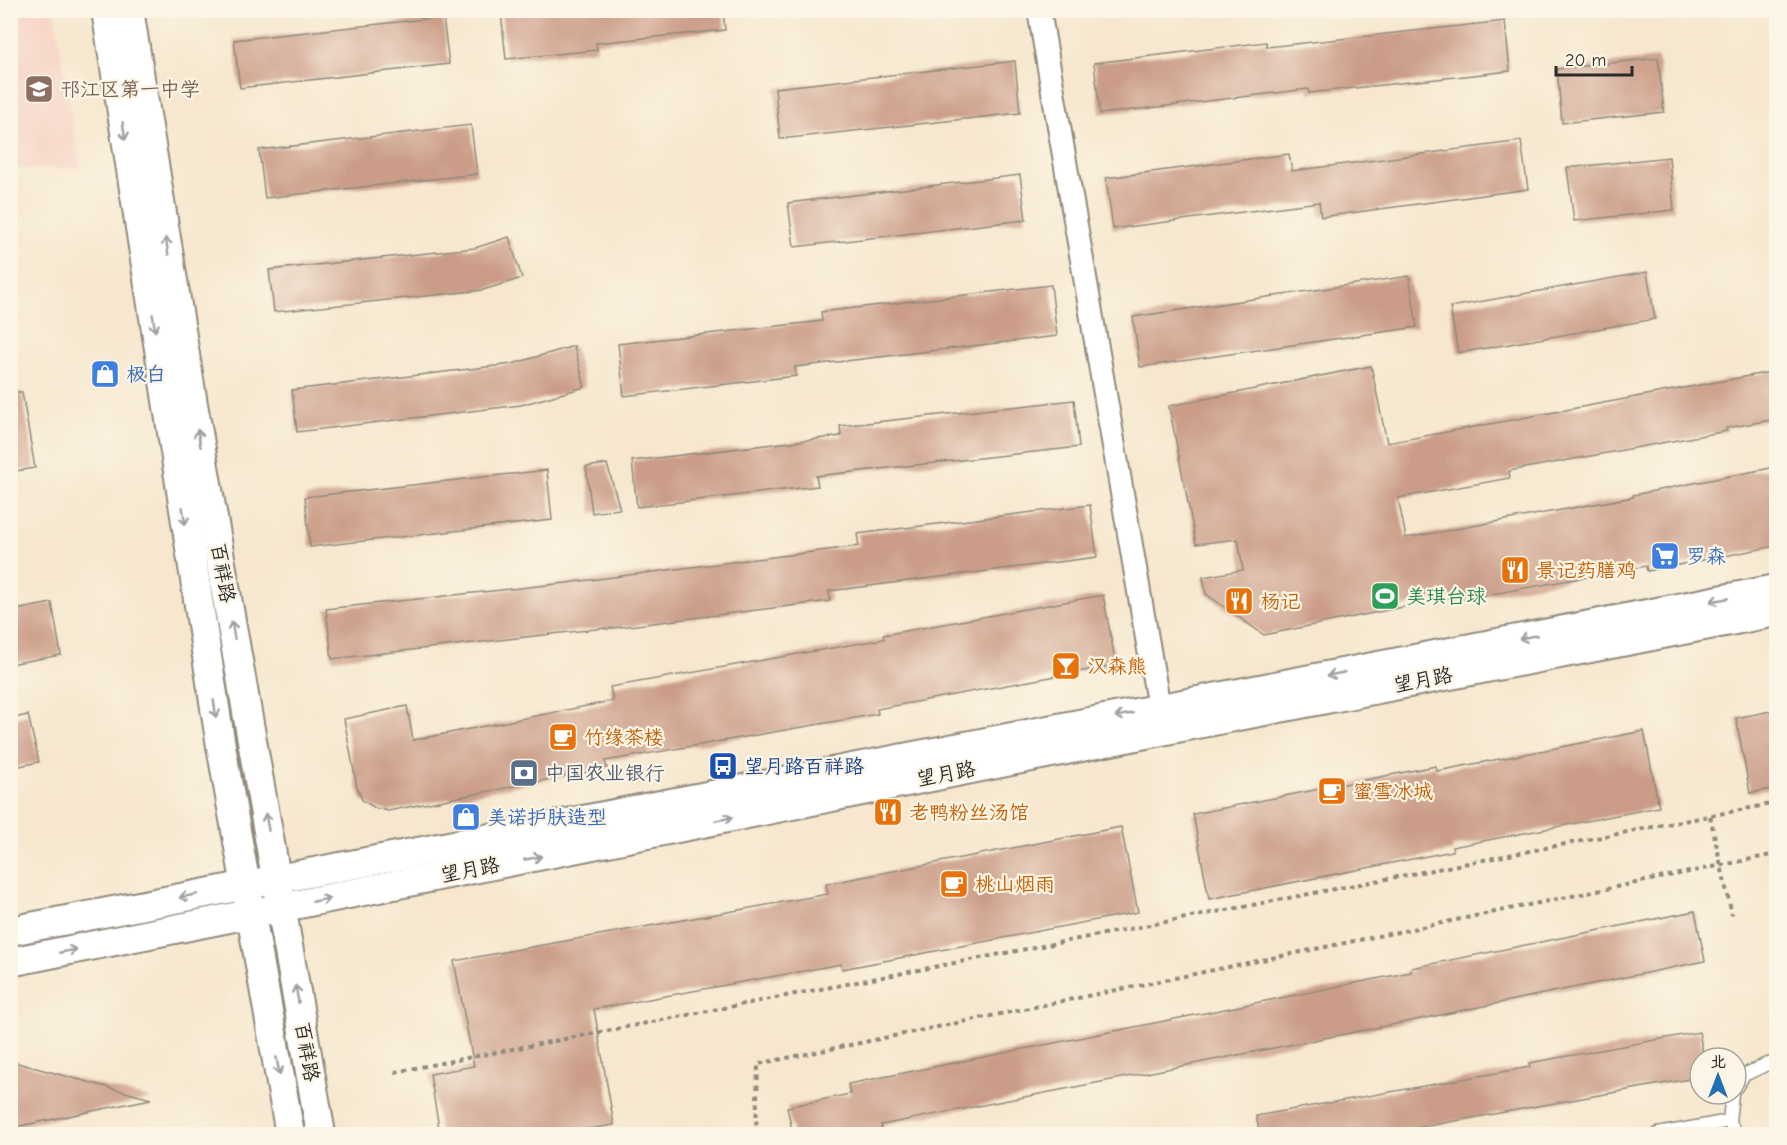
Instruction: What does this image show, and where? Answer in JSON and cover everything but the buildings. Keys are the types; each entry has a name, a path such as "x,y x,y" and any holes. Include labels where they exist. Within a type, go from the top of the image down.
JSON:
{"street":[{"name":"百祥路","path":"106,10 219,735 290,1134"},
{"name":"百祥路","path":"129,10 193,404 321,1134"},
{"path":"1039,10 1159,708"},
{"name":"望月路","path":"10,931 1776,589"},
{"name":"望月路","path":"10,962 1149,733 1776,612"}],"lane":[{"path":"1748,1073 1767,1064 1776,1064"},
{"path":"1731,1106 1729,1121 1736,1134"},
{"path":"1658,1134 1729,1121"}],"path":[{"path":"395,1072 1776,803"},
{"path":"1710,816 1732,915"},
{"path":"756,1134 758,1064 1776,854"}],"shaded area":[{"name":"邗江区第一中学","path":"10,11 54,11 81,168 11,169"}],"place":[{"name":"邗江区第一中学","path":"39,89"},
{"name":"极白","path":"105,374"},
{"name":"罗森","path":"1665,556"},
{"name":"景记药膳鸡","path":"1515,570"},
{"name":"美琪台球","path":"1385,596"},
{"name":"杨记","path":"1239,601"},
{"name":"汉森熊","path":"1066,666"},
{"name":"竹缘茶楼","path":"563,737"},
{"name":"望月路百祥路","path":"723,766"},
{"name":"中国农业银行","path":"524,773"},
{"name":"蜜雪冰城","path":"1332,791"},
{"name":"老鸭粉丝汤馆","path":"888,812"},
{"name":"美诺护肤造型","path":"466,817"},
{"name":"桃山烟雨","path":"954,884"}]}
